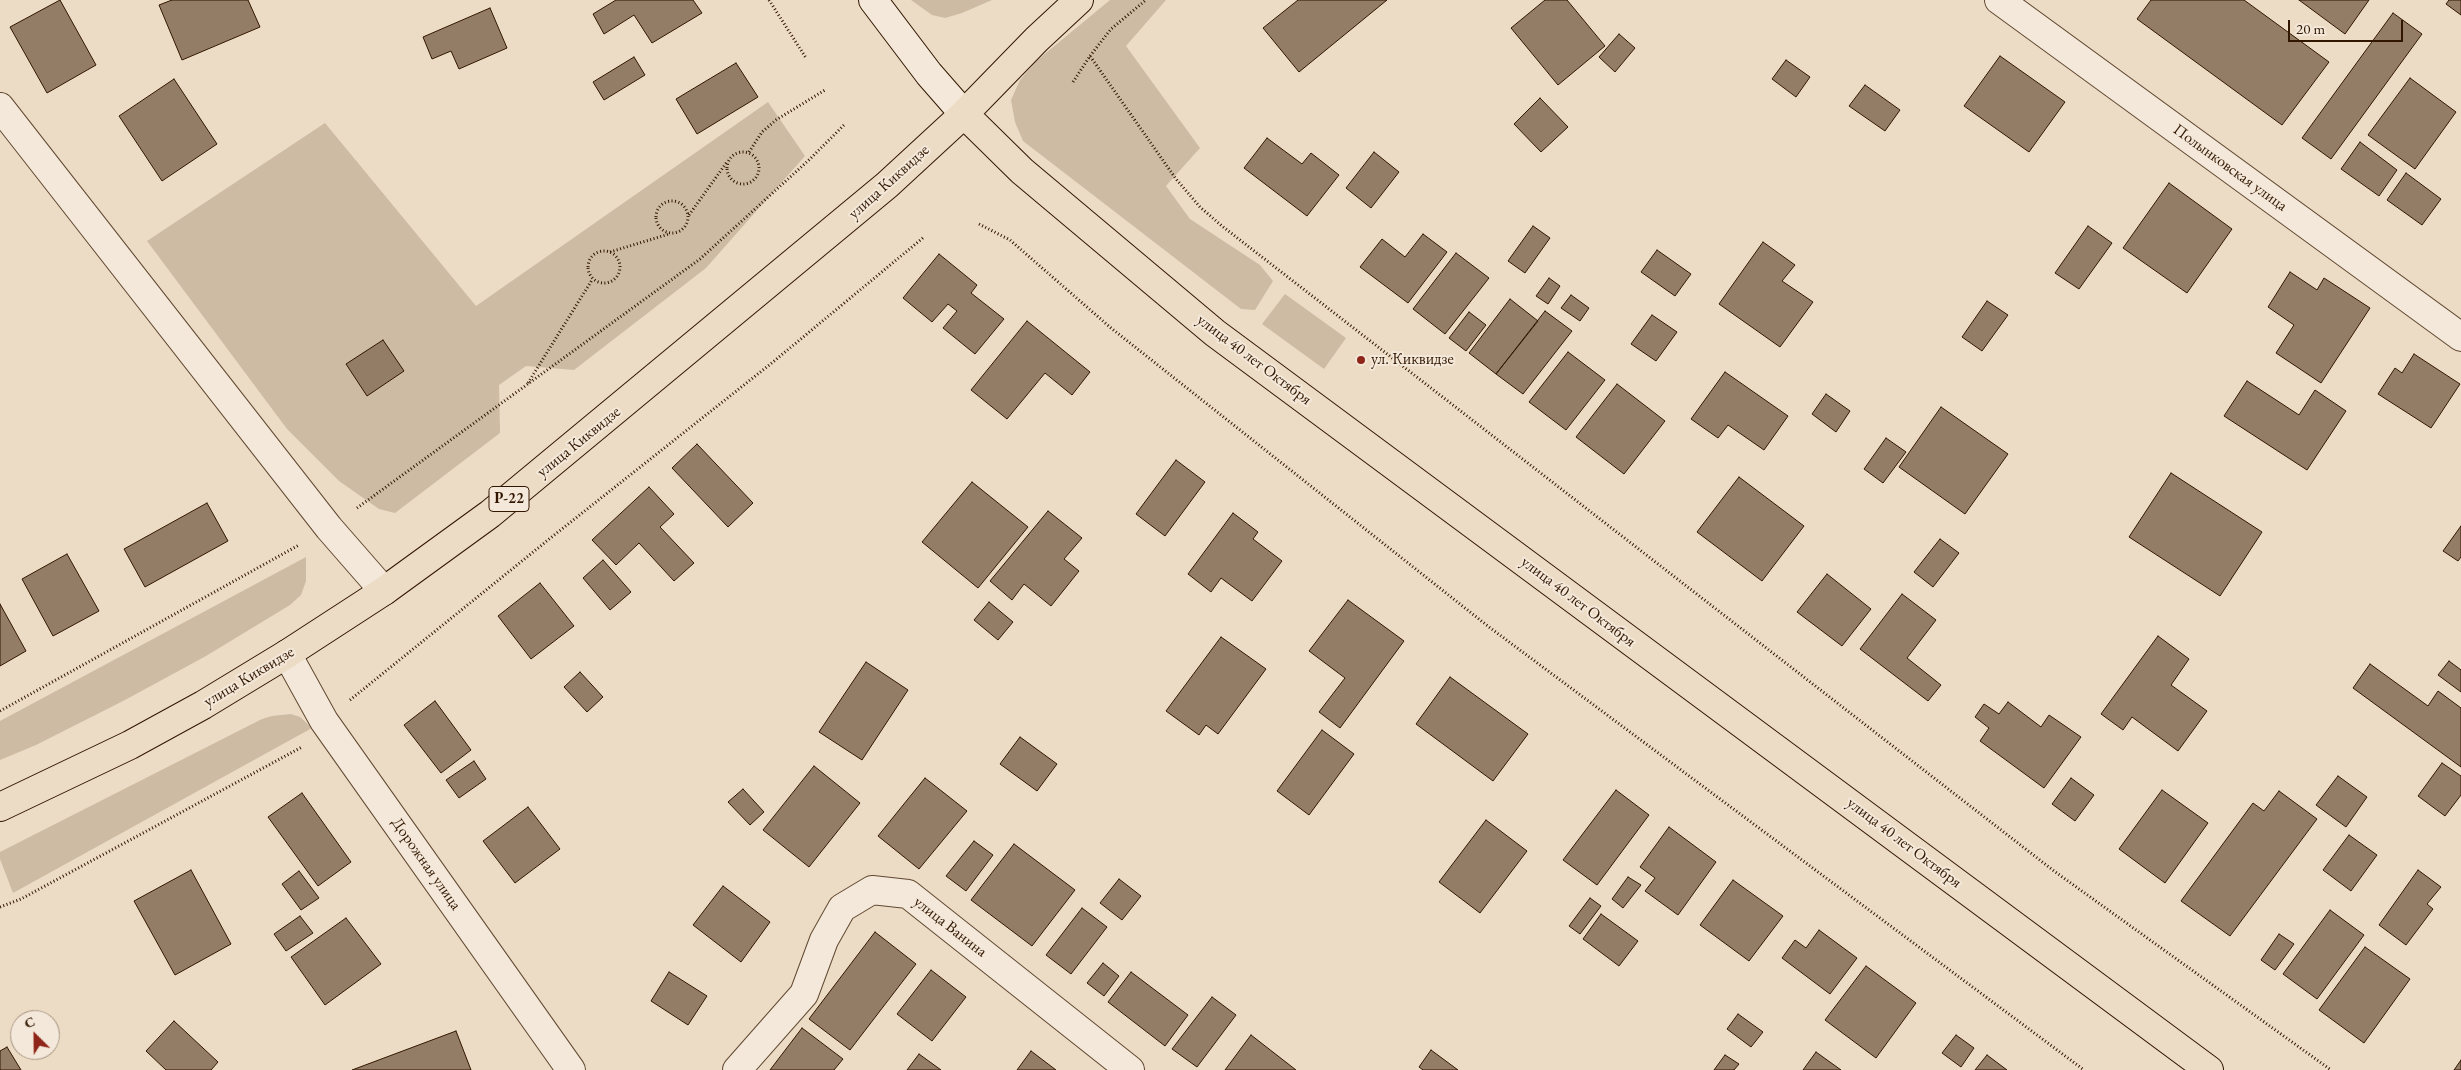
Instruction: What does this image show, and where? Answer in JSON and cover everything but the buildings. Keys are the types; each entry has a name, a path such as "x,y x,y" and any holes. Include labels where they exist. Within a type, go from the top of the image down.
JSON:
{"main road":[{"name":"улица Киквидзе","path":"0,807 130,745 203,705 287,654 384,591 490,514 888,186 1079,0"},
{"name":"улица 40 лет Октября","path":"964,114 1022,171 1215,332 2209,1070"}],"street":[{"path":"872,0 928,74 964,114"},
{"name":"Полынковская улица","path":"1999,0 2461,337"},
{"path":"0,106 329,528 384,591"},
{"name":"Дорожная улица","path":"287,654 324,721 571,1070"},
{"name":"улица Ванина","path":"737,1070 804,994 824,940 842,908 872,890 908,894 1130,1070"}],"path":[{"path":"769,0 806,58"},
{"path":"1072,82 1111,29 1146,0"},
{"path":"1090,56 1176,179 1200,207 1215,220 2054,871 2331,1070"},
{"path":"749,152 762,132 776,120 825,90"},
{"path":"0,711 329,528 700,259 810,159 845,124"},
{"path":"610,252 616,256 620,265 618,275 611,282 601,284 592,280 587,266 589,258 602,251 610,252 680,232 686,225 689,215 728,159 741,151 749,152 755,157 759,166 758,176 750,183 740,185 731,180 727,174 728,159"},
{"path":"669,234 660,229 656,222 657,208 670,200 678,201 685,206 689,215"},
{"path":"979,224 1010,240 1111,328 1489,627 2084,1070"},
{"path":"0,907 30,894 309,743 324,721 548,540 774,362 924,237"},
{"path":"526,386 592,280"}],"shaded area":[{"path":"911,0 992,0 945,18 932,15"},
{"path":"1110,0 1166,0 1126,46 1200,148 1166,186 1190,219 1260,265 1273,281 1255,310 1241,309 1023,141 1015,122 1011,100 1020,80 1035,62"},
{"path":"768,102 805,156 706,268 574,370 526,366 499,385 500,433 395,513 379,509 339,481 287,429 147,241 325,123 476,306"},
{"path":"1285,294 1346,338 1324,369 1262,324"},
{"path":"306,557 306,581 301,595 290,605 206,656 125,700 36,745 0,760 0,721"},
{"path":"291,714 300,717 312,728 13,893 0,859 0,852 262,719"}],"place":[{"name":"ул. Киквидзе","path":"1361,360"}]}
